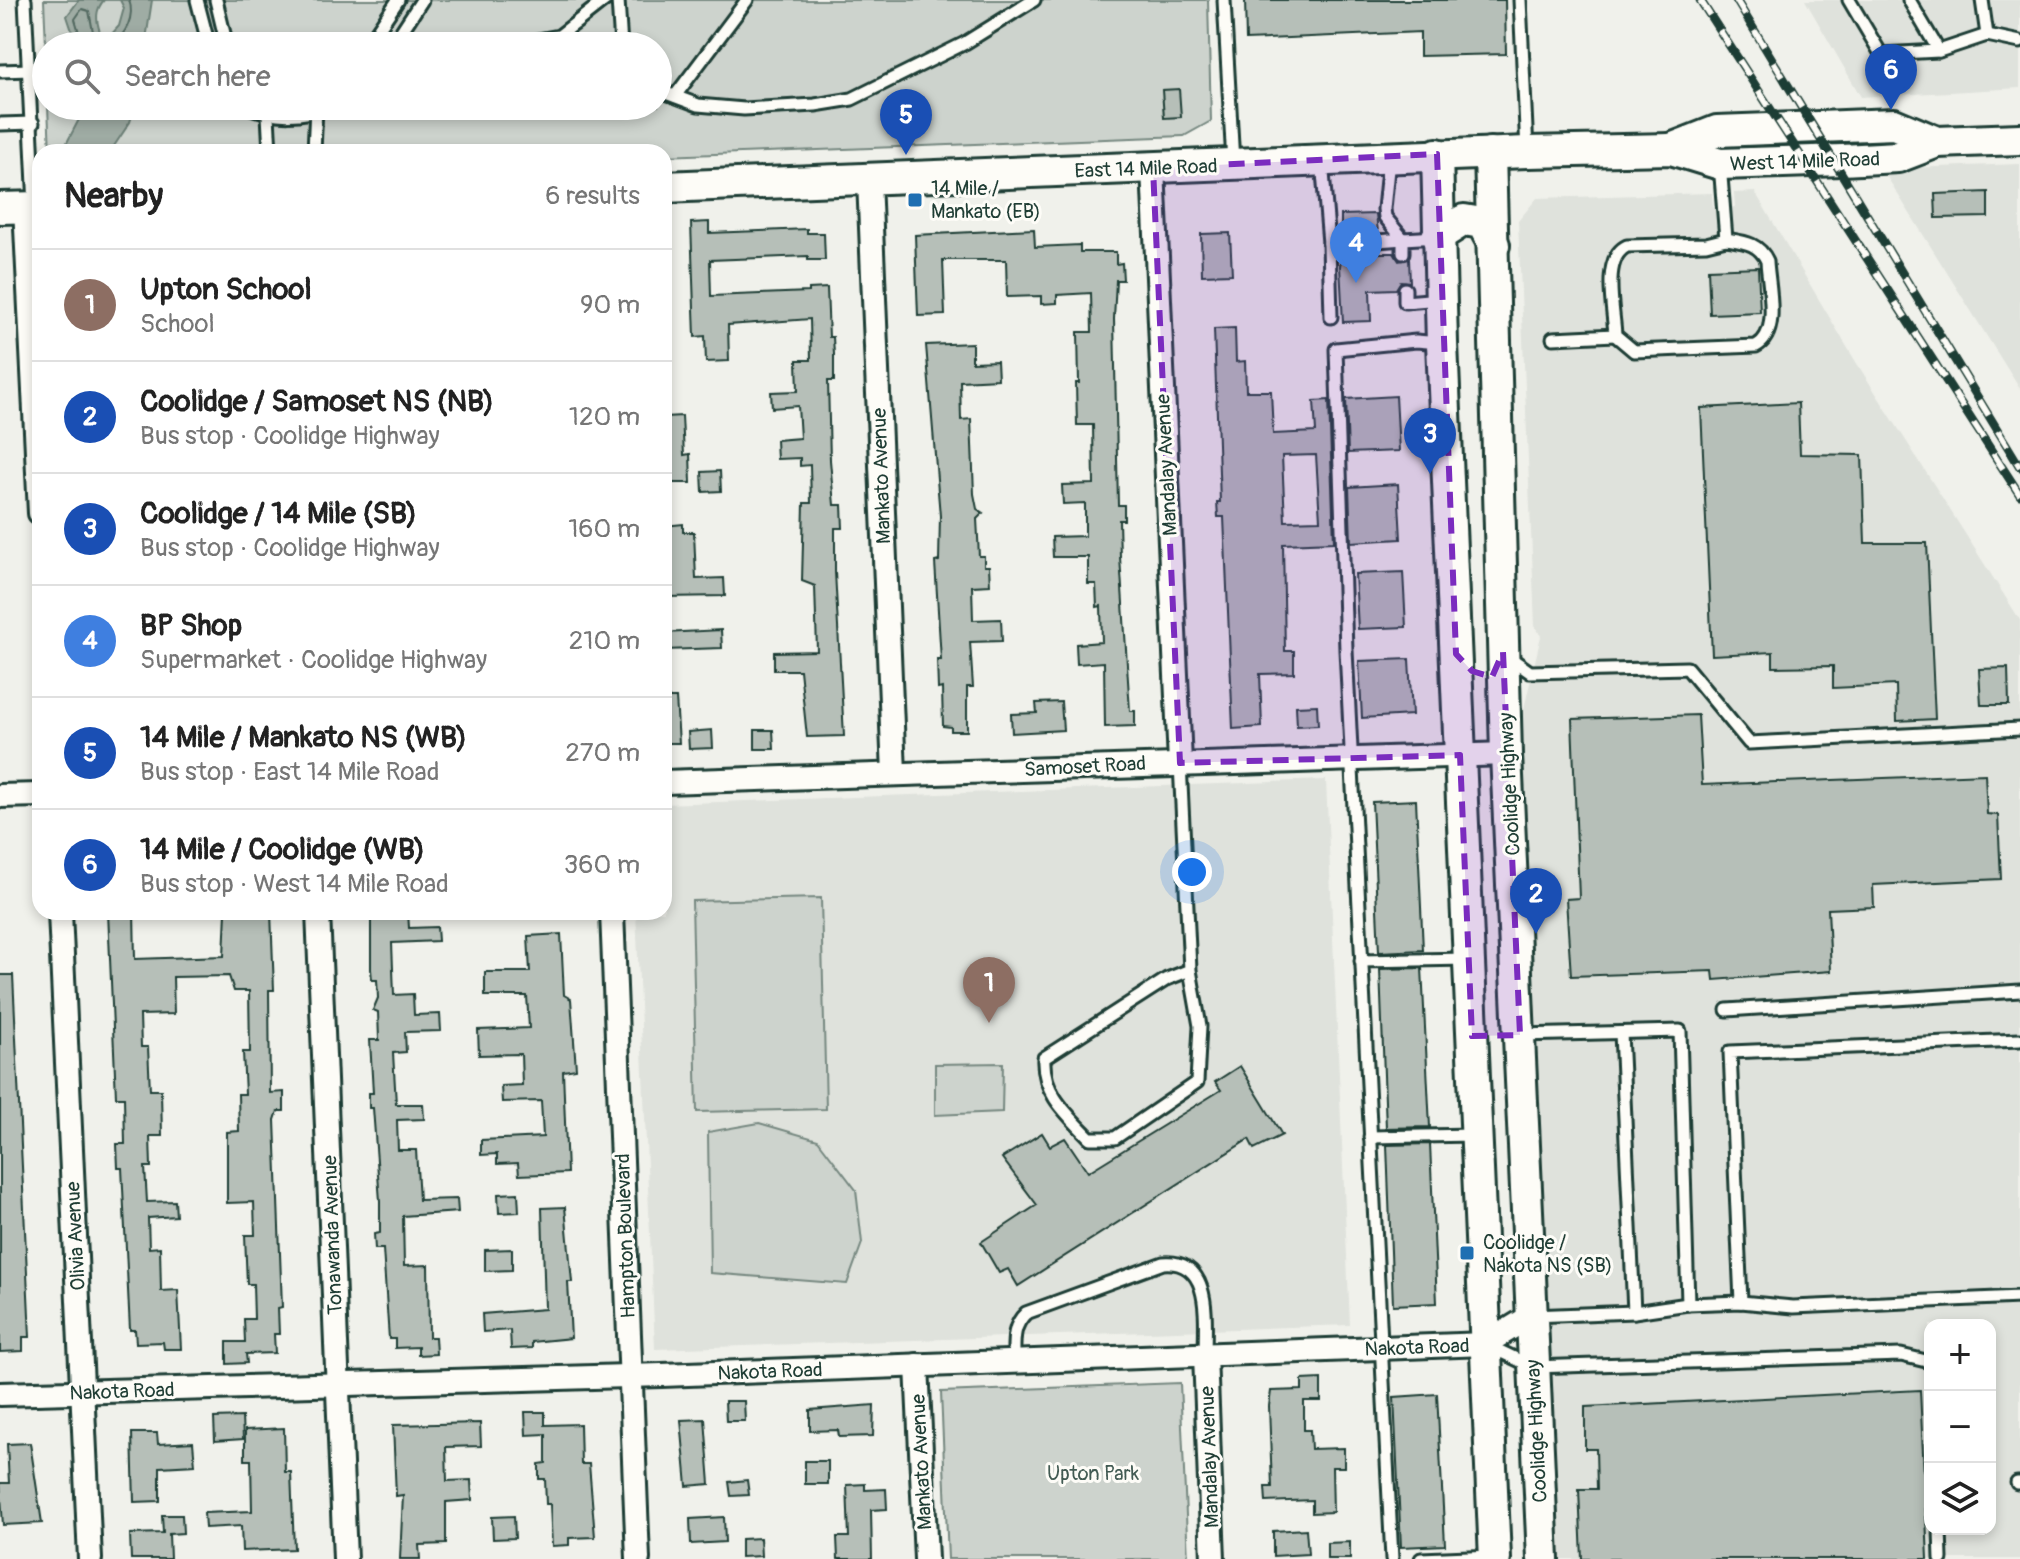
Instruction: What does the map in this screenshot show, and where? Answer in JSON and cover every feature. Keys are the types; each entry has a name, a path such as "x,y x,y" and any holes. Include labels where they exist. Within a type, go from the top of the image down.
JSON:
{"main road":[{"name":"West 14 Mile Road","path":"1671,149 1717,131 1894,124 1937,142"},
{"name":"West 14 Mile Road","path":"1437,154 1671,149 1720,164 1898,157 1937,142 2020,139"},
{"name":"Coolidge Highway","path":"1490,153 1506,754 1543,1559"},
{"name":"East 14 Mile Road","path":"672,187 1437,154"},
{"path":"1437,154 1437,237 1495,1557"},
{"path":"1437,237 1464,220 1482,223 1494,245"},
{"path":"1456,654 1468,668 1484,675 1493,673 1503,652"},
{"path":"1472,1036 1520,1035"}],"street":[{"name":"Mandalay Avenue","path":"1153,168 1180,763"},
{"name":"Mankato Avenue","path":"869,180 894,773"},
{"path":"25,207 32,350"},
{"name":"Samoset Road","path":"672,782 1506,754"},
{"path":"0,796 32,795"},
{"name":"Olivia Avenue","path":"60,920 90,1559"},
{"name":"Tonawanda Avenue","path":"318,920 345,1559"},
{"name":"Hampton Boulevard","path":"612,920 638,1559"},
{"name":"Nakota Road","path":"0,1394 630,1376 1485,1344 1531,1316"},
{"name":"Mandalay Avenue","path":"1205,1355 1213,1559"},
{"name":"Mankato Avenue","path":"917,1365 926,1559"}],"lane":[{"path":"25,0 32,105"},
{"path":"197,0 205,32"},
{"path":"216,0 224,32"},
{"path":"401,32 422,0"},
{"path":"570,32 605,0"},
{"path":"618,0 620,32"},
{"path":"675,96 747,0"},
{"path":"672,95 698,105 744,109 815,105 852,99 965,43 1034,0"},
{"path":"1224,0 1233,165"},
{"path":"1520,0 1527,152"},
{"path":"1849,0 1881,54 1939,51 1987,35 2020,42"},
{"path":"1909,0 1939,51"},
{"path":"1982,0 1987,35"},
{"path":"375,32 394,1 415,12"},
{"path":"0,71 30,70"},
{"path":"25,207 33,120"},
{"path":"266,120 269,144"},
{"path":"315,144 317,120"},
{"path":"0,124 33,123"},
{"path":"1389,157 1385,217 1403,239 1403,253"},
{"path":"1322,160 1335,243 1331,317"},
{"path":"1720,164 1726,239"},
{"path":"1378,241 1437,237"},
{"path":"1553,338 1615,335 1634,351 1756,346 1764,341 1770,328 1767,261 1763,252 1751,243 1726,239 1706,244 1627,246 1619,250 1612,264 1615,335"},
{"path":"1405,289 1405,302 1440,299"},
{"path":"1392,1559 1351,758 1336,349 1416,341 1442,343"},
{"path":"1503,652 1530,672 1687,668 1749,743 2020,729"},
{"path":"1180,763 1190,970 1200,1026 1197,1082 1115,1138 1090,1138 1050,1092 1043,1075 1044,1058 1167,979 1190,970"},
{"path":"1361,961 1468,959"},
{"path":"1727,1010 2020,991"},
{"path":"1520,1035 1680,1031 1688,1304"},
{"path":"1621,1033 1634,1312"},
{"path":"1741,1302 1730,1052 2020,1040"},
{"path":"1370,1137 1476,1135"},
{"path":"1014,1361 1018,1321 1026,1313 1163,1263 1175,1262 1190,1267 1201,1282 1205,1355"},
{"path":"1531,1316 1634,1312 1688,1304 1741,1302 1793,1307 2020,1297"},
{"path":"1485,1344 1533,1367 1901,1355 1924,1361"},
{"path":"1940,1535 1941,1559"},
{"path":"1421,1559 1495,1557"}],"highlighted area":[{"path":"1437,154 1456,654 1472,671 1492,677 1503,652 1520,1035 1472,1036 1460,755 1180,763 1153,168"}],"shaded area":[{"path":"1805,0 2020,0 2020,88 1861,97"},
{"path":"2020,164 2020,389 1882,169"},
{"path":"1755,192 1856,362 2020,620 2020,1559 1555,1559 1519,730 1541,636 1535,626 1518,221 1537,198 1712,193 1713,208 1735,207 1734,193"},
{"path":"1326,780 1350,1325 655,1349 636,920 672,920 672,804"}],"green space":[{"path":"44,0 1208,0 1211,121 1184,136 672,156 672,144 50,144 49,120 672,120 672,32 45,32"},
{"path":"821,898 826,1109 697,1112 692,901"},
{"path":"1003,1063 1002,1112 935,1115 935,1064"},
{"path":"759,1123 818,1140 856,1190 862,1243 847,1284 710,1273 708,1132"},
{"name":"Upton Park","path":"1180,1383 1188,1559 948,1559 941,1392"}],"water":[{"path":"79,0 104,0 98,11 100,32 72,32 67,16"},
{"path":"120,0 152,0 147,32 114,32 119,26 124,8"},
{"path":"79,120 131,120 115,144 66,144"}],"building":[{"path":"1245,0 1505,0 1506,54 1420,56 1420,32 1246,40"},
{"path":"1179,89 1181,117 1164,118 1162,90"},
{"path":"1988,192 1988,217 1936,218 1935,194"},
{"path":"1376,214 1378,232 1371,237 1371,245 1378,253 1394,253 1399,261 1409,259 1410,282 1401,281 1396,289 1370,290 1371,321 1343,322 1340,266 1342,252 1350,242 1341,234 1341,215"},
{"path":"709,222 709,233 807,229 807,233 824,233 825,260 808,260 808,256 710,260 711,296 809,292 809,289 827,288 829,337 833,337 834,354 834,381 828,381 830,460 834,505 842,505 843,528 835,528 835,572 844,736 807,737 800,670 774,670 774,652 817,651 815,586 802,581 804,503 811,503 810,465 800,466 800,458 777,459 776,440 800,438 798,406 772,408 771,392 798,391 797,360 811,360 810,319 728,325 729,361 706,362 705,336 695,337 691,223"},
{"path":"1034,229 1035,247 1080,245 1080,252 1116,252 1116,264 1122,263 1123,280 1116,280 1114,319 1118,505 1124,505 1124,520 1119,520 1120,557 1130,711 1135,711 1135,726 1105,727 1104,662 1077,664 1076,644 1102,642 1101,606 1097,607 1096,584 1088,584 1088,557 1053,557 1052,537 1085,536 1085,503 1063,504 1062,485 1094,484 1093,425 1077,425 1076,383 1079,383 1078,332 1092,332 1091,293 1057,295 1057,303 1041,304 1041,296 1007,297 1006,260 943,260 945,315 918,316 915,235"},
{"path":"1230,233 1232,274 1202,275 1201,234"},
{"path":"1758,267 1760,312 1710,314 1708,269"},
{"path":"1235,328 1236,362 1245,361 1246,391 1271,391 1273,434 1316,432 1314,401 1329,400 1334,542 1283,544 1285,651 1294,651 1294,673 1260,674 1262,727 1233,729 1224,517 1218,517 1217,502 1220,502 1214,329","holes":["1316,455 1320,520 1285,521 1282,456"]},
{"path":"972,343 972,362 997,361 998,379 960,381 961,420 971,419 974,494 977,509 983,513 977,519 979,556 984,556 984,566 989,566 990,585 972,586 973,620 1001,619 1002,641 970,642 973,687 967,687 967,731 951,731 951,727 943,726 942,688 938,689 937,660 941,660 935,562 939,561 940,516 926,345"},
{"path":"1396,396 1399,451 1348,453 1346,399"},
{"path":"1798,403 1800,454 1862,455 1865,543 1927,543 1935,719 1897,721 1896,685 1833,688 1833,666 1773,667 1773,652 1712,655 1701,408"},
{"path":"682,416 684,455 690,454 691,483 672,483 672,417"},
{"path":"720,471 721,491 703,492 702,472"},
{"path":"1398,484 1401,539 1351,542 1349,487"},
{"path":"683,524 683,532 694,532 696,579 724,578 725,596 672,597 672,525"},
{"path":"1403,572 1406,627 1358,629 1355,574"},
{"path":"721,630 722,648 672,650 672,633"},
{"path":"1409,659 1412,715 1362,718 1359,661"},
{"path":"2008,668 2009,705 1981,705 1979,669"},
{"path":"672,698 676,698 679,743 672,743"},
{"path":"1061,702 1063,730 1012,733 1011,714 1037,713 1036,703"},
{"path":"1317,705 1318,725 1297,726 1296,706"},
{"path":"1698,715 1702,785 1985,774 1987,814 1998,815 2001,879 1873,885 1874,907 1828,909 1831,971 1714,980 1713,971 1571,976 1566,899 1579,898 1572,719"},
{"path":"712,730 713,748 689,749 688,732"},
{"path":"755,730 773,730 774,749 755,749"},
{"path":"1416,800 1423,950 1379,952 1372,802"},
{"path":"108,920 134,920 135,959 224,956 226,920 271,920 274,990 269,990 270,1093 284,1092 284,1111 278,1111 275,1120 282,1307 278,1308 279,1334 274,1334 275,1353 246,1354 247,1363 227,1364 227,1342 245,1342 244,1319 254,1319 253,1284 247,1284 245,1235 255,1235 254,1202 227,1203 227,1132 239,1131 238,1094 245,1094 243,1052 250,1052 249,991 234,991 229,976 173,977 174,1014 140,1015 141,1047 148,1047 150,1090 161,1090 162,1136 150,1136 151,1167 145,1167 147,1202 175,1201 176,1216 148,1218 149,1248 160,1247 161,1291 178,1290 181,1349 164,1349 163,1342 136,1343 135,1330 130,1330 122,1168 118,1168 117,1144 125,1144 124,1097 116,1097"},
{"path":"371,920 408,920 409,928 437,927 438,941 392,943 394,995 413,994 414,1015 440,1014 441,1031 405,1032 406,1052 393,1053 396,1104 423,1104 424,1119 397,1120 398,1150 416,1150 419,1200 457,1199 458,1212 403,1216 404,1266 428,1265 429,1337 435,1337 436,1354 418,1355 418,1347 395,1348 395,1339 389,1339 383,1249 375,1249 374,1234 380,1233 380,1201 373,1108 369,1108 369,1093 373,1093 370,1040 379,1040 378,1012 373,1010 378,998 377,980 372,980"},
{"path":"561,934 564,995 571,999 576,1069 563,1071 567,1173 519,1175 518,1163 497,1164 497,1154 481,1155 481,1140 543,1137 541,1101 502,1102 501,1086 522,1085 521,1054 479,1055 478,1030 529,1028 527,996 485,996 485,972 530,972 528,936"},
{"path":"1422,968 1430,1127 1386,1128 1380,969"},
{"path":"0,975 13,975 30,1337 23,1337 23,1351 0,1352"},
{"path":"1240,1066 1282,1135 1254,1149 1249,1139 1018,1286 1008,1269 999,1273 981,1242 1037,1205 1002,1158 1042,1133 1050,1146 1065,1138 1088,1172 1221,1090 1215,1082"},
{"path":"1430,1144 1437,1303 1393,1305 1387,1145"},
{"path":"518,1193 519,1212 499,1213 498,1194"},
{"path":"565,1207 572,1282 568,1282 571,1338 532,1342 532,1348 511,1349 510,1330 483,1332 482,1314 545,1309 542,1208"},
{"path":"512,1249 512,1270 485,1271 485,1250"},
{"path":"1321,1379 1321,1401 1304,1401 1304,1430 1310,1430 1311,1449 1344,1448 1344,1467 1332,1467 1333,1512 1312,1513 1312,1500 1266,1502 1265,1487 1272,1487 1271,1391 1302,1390 1302,1380"},
{"path":"1920,1390 1924,1535 1927,1535 1928,1559 1582,1559 1579,1489 1597,1489 1596,1449 1585,1449 1585,1407"},
{"path":"1437,1394 1445,1545 1401,1547 1394,1397"},
{"path":"725,1401 744,1401 745,1421 726,1421"},
{"path":"874,1405 873,1436 839,1437 838,1430 810,1431 810,1410"},
{"path":"525,1412 545,1412 545,1425 580,1424 581,1464 589,1464 595,1537 569,1538 569,1545 552,1546 550,1504 546,1504 545,1479 539,1479 539,1464 546,1463 546,1434 526,1435"},
{"path":"242,1417 243,1439 215,1441 214,1418"},
{"path":"705,1419 710,1484 687,1486 681,1420"},
{"path":"480,1423 481,1446 446,1447 447,1481 471,1480 472,1500 446,1502 446,1544 419,1545 420,1559 400,1559 403,1495 396,1496 393,1425"},
{"path":"284,1428 285,1472 291,1472 294,1549 242,1551 241,1526 205,1528 204,1513 252,1511 251,1460 245,1460 245,1430"},
{"path":"132,1433 157,1433 158,1444 193,1442 195,1465 160,1467 160,1501 134,1502"},
{"path":"30,1443 42,1523 3,1525 0,1483 9,1483 7,1444"},
{"path":"805,1461 828,1461 828,1484 805,1484"},
{"path":"747,1480 749,1495 731,1496 729,1482"},
{"path":"865,1484 865,1490 886,1489 887,1509 871,1510 872,1559 838,1559 837,1537 849,1537 847,1485"},
{"path":"162,1515 182,1515 183,1533 169,1534 170,1559 131,1559 130,1534 163,1533"},
{"path":"514,1516 515,1538 493,1539 492,1517"},
{"path":"724,1517 725,1542 691,1544 690,1519"},
{"path":"1306,1529 1308,1554 1273,1556 1273,1531"},
{"path":"760,1538 761,1556 741,1557 741,1539"},
{"path":"1350,1542 1350,1559 1327,1559 1327,1543"}],"railway":[{"path":"1700,0 2020,495"},
{"path":"1736,0 2020,467"}],"place":[{"name":"14 Mile / Coolidge (WB)","path":"1891,110"},
{"name":"14 Mile / Mankato NS (WB)","path":"906,155"},
{"name":"14 Mile / Mankato (EB)","path":"915,200"},
{"name":"BP Shop","path":"1356,283"},
{"name":"Coolidge / 14 Mile (SB)","path":"1430,474"},
{"name":"Coolidge / Samoset NS (NB)","path":"1536,934"},
{"name":"Upton School","path":"989,1023"},
{"name":"Coolidge / Nakota NS (SB)","path":"1467,1253"}]}
